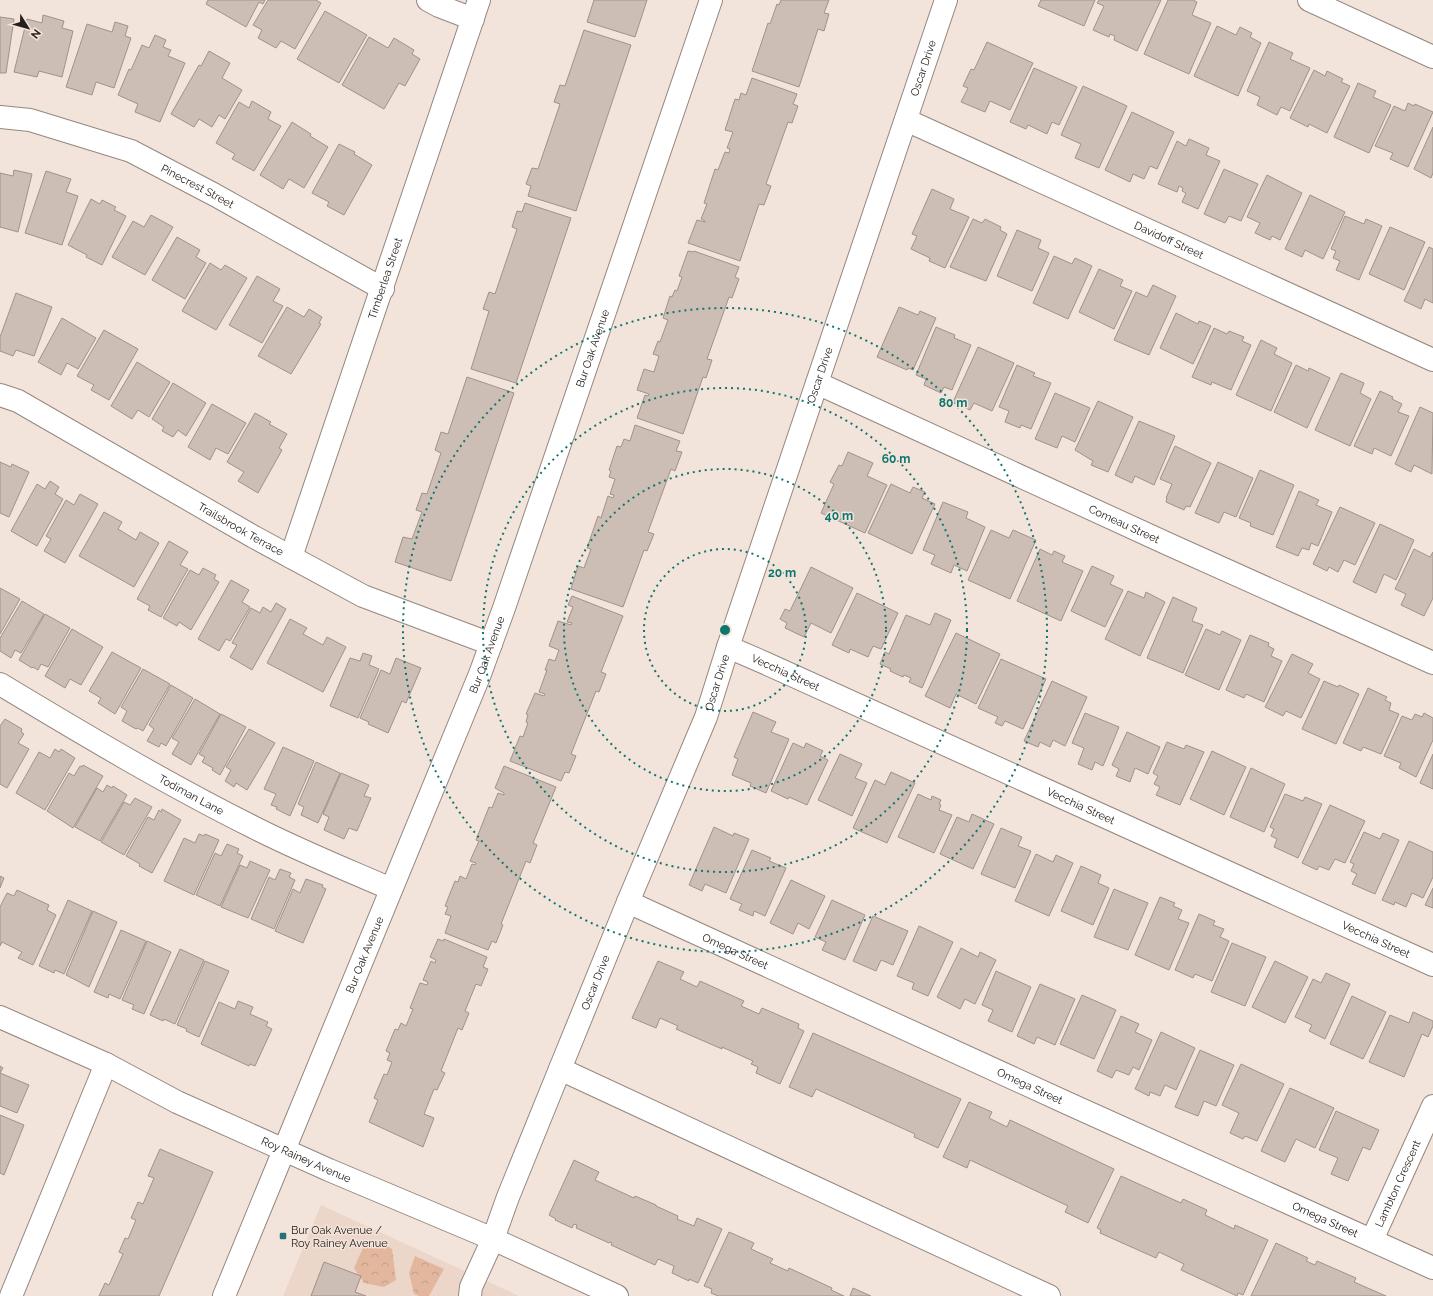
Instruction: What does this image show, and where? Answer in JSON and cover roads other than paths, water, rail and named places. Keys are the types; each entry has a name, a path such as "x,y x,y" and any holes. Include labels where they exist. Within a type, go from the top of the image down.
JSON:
{"street":[{"path":"428,0 439,6 476,10"},
{"name":"Bur Oak Avenue","path":"224,1296 480,674 507,601 711,0"},
{"name":"Oscar Drive","path":"470,1296 471,1287 493,1239 508,1197 628,902 706,717 946,0"},
{"path":"1308,0 1433,57"},
{"name":"Timberlea Street","path":"291,557 383,289 476,10"},
{"name":"Pinecrest Street","path":"0,116 30,120 130,151 215,195 383,289"},
{"name":"Davidoff Street","path":"906,120 1433,360"},
{"name":"Comeau Street","path":"817,383 1168,544 1433,663"},
{"name":"Trailsbrook Terrace","path":"0,395 18,401 362,596 491,644"},
{"name":"Vecchia Street","path":"728,648 765,663 1433,965"},
{"name":"Todiman Lane","path":"0,684 49,714 218,809 255,828 391,889"},
{"name":"Omega Street","path":"628,902 1059,1100 1433,1268"},
{"name":"Roy Rainey Avenue","path":"0,1017 106,1064 177,1102 284,1150 493,1239 617,1296"},
{"path":"11,1296 106,1064"},
{"path":"560,1069 1048,1296"},
{"name":"Lambton Crescent","path":"1372,1240 1433,1106"}],"place":[{"name":"Bur Oak Avenue / Roy Rainey Avenue","path":"283,1236"}]}
